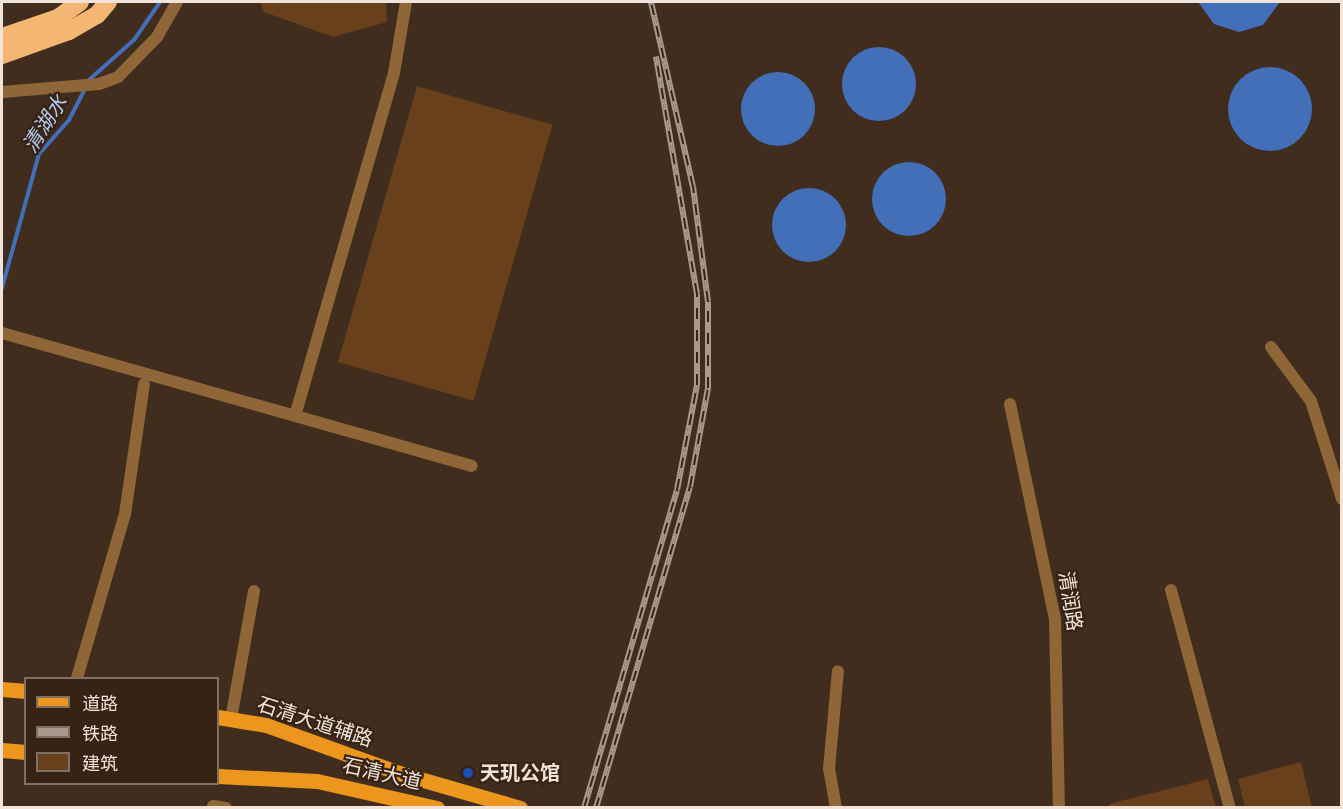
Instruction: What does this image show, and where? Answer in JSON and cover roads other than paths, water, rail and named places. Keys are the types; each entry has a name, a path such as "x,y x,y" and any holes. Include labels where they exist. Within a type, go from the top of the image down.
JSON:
{"highway":[{"path":"2,38 58,18 80,2"},
{"path":"2,55 69,31 97,15 108,2"}],"main road":[{"path":"2,689 24,691"},
{"name":"石清大道辅路","path":"224,718 327,745 399,773"},
{"path":"2,750 24,752"},
{"name":"石清大道","path":"399,773 520,807"},
{"name":"石清大道","path":"219,776 316,781 411,805 437,807"}],"street":[{"path":"2,92 99,84 118,77 145,53 177,2"},
{"path":"295,416 394,73 406,2"},
{"path":"2,333 472,466"},
{"path":"1271,347 1311,401 1341,499"},
{"path":"77,677 125,514 144,384"},
{"name":"清润路","path":"1010,404 1055,619 1059,807"},
{"path":"1171,590 1230,807"},
{"path":"224,718 254,591"},
{"path":"836,807 829,769 838,671"},
{"path":"213,806 226,807"}],"water":[{"path":"1198,2 1280,2 1263,25 1239,32 1214,24"},
{"path":"872,47 886,47 900,53 910,63 916,77 916,91 910,105 900,115 886,121 872,121 858,115 848,105 842,91 842,77 848,63 858,53"},
{"path":"1262,67 1278,67 1294,74 1305,85 1312,101 1309,125 1300,139 1278,151 1262,151 1246,144 1235,133 1228,117 1228,101 1235,85 1246,74"},
{"path":"771,72 785,72 799,78 809,88 815,102 815,116 809,130 799,140 785,146 771,146 757,140 747,130 741,116 741,102 747,88 757,78"},
{"path":"902,162 916,162 930,168 940,178 946,192 946,206 940,220 930,230 916,236 902,236 888,230 878,220 872,206 872,192 878,178 888,168"},
{"path":"802,188 816,188 830,194 840,204 846,218 846,232 840,246 830,256 816,262 802,262 788,256 778,246 772,232 772,218 778,204 788,194"}],"waterway":[{"name":"清湖水","path":"2,288 39,154 69,120 90,79 134,40 160,2"}],"railway":[{"path":"596,808 690,487 708,388 708,302 693,187 651,2"},
{"path":"584,808 677,490 697,385 697,294 656,57"}],"place":[{"name":"天玑公馆","path":"468,773"}]}
